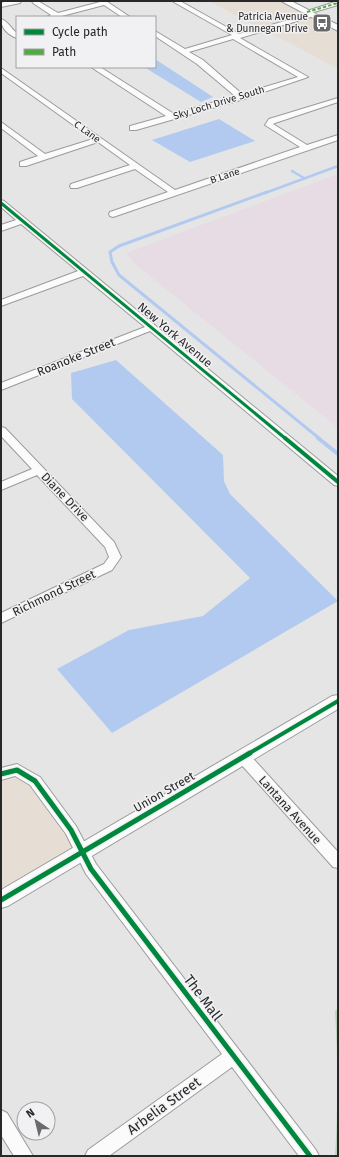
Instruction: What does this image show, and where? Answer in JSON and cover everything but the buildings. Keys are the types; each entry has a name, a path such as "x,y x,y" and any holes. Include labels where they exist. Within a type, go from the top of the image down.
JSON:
{"street":[{"path":"1,5 14,1"},
{"path":"175,1 236,37"},
{"path":"285,1 338,28"},
{"path":"307,12 330,1"},
{"path":"35,2 53,16 104,2 125,16"},
{"path":"185,52 236,37 307,12 338,3"},
{"path":"1,21 16,35"},
{"path":"7,28 16,26"},
{"path":"156,34 213,71 241,96"},
{"name":"Sky Loch Drive South","path":"133,128 162,119 173,118 304,77 236,37"},
{"path":"97,68 173,118"},
{"name":"C Lane","path":"1,70 97,140 174,193"},
{"path":"307,148 269,125 272,121 338,100"},
{"path":"1,124 44,157"},
{"name":"B Lane","path":"113,214 338,137"},
{"path":"23,164 97,140"},
{"path":"74,186 135,166"},
{"name":"New York Avenue","path":"1,203 150,328 338,482"},
{"path":"1,228 22,221"},
{"path":"1,303 85,272"},
{"name":"Roanoke Street","path":"1,387 150,328"},
{"name":"Diane Drive","path":"1,430 110,545 115,557 108,567"},
{"path":"1,486 39,470"},
{"name":"Richmond Street","path":"1,618 108,567"},
{"name":"Union Street","path":"1,900 338,701"},
{"name":"Lantana Avenue","path":"243,757 338,862"},
{"name":"The Mall","path":"1,774 17,770 35,781 71,830 91,869 310,1156"},
{"name":"Arbelia Street","path":"94,1156 234,1056"},
{"path":"1,1118 24,1156"}],"shaded area":[{"path":"209,1 281,1 307,14 259,28"},
{"path":"312,17 338,30 338,69 265,30"},
{"path":"338,174 338,428 135,264 126,253"},
{"path":"16,778 29,786 64,834 72,848 1,890 1,781"}],"green space":[{"path":"338,1009 338,1156 335,1156 337,1120 337,1047 335,1011"}],"water":[{"path":"156,60 213,97 201,102 146,68 156,68"},
{"path":"219,119 255,141 190,162 152,140"},
{"path":"116,360 223,455 224,481 230,494 338,601 112,733 57,669 129,630 203,616 250,578 72,399 71,373"}],"waterway":[{"path":"265,193 338,166"},
{"path":"292,171 304,178"},
{"path":"267,192 119,246 110,252 112,262 119,275 320,439"},
{"path":"318,438 338,454"}],"marked path":[{"path":"307,12 338,3"}],"cycle path":[{"path":"1,203 338,482"},
{"path":"1,900 338,701"},
{"path":"1,774 17,770 35,781 71,830 91,869 310,1156"}],"place":[{"name":"Patricia Avenue & Dunnegan Drive","path":"322,23"}]}
